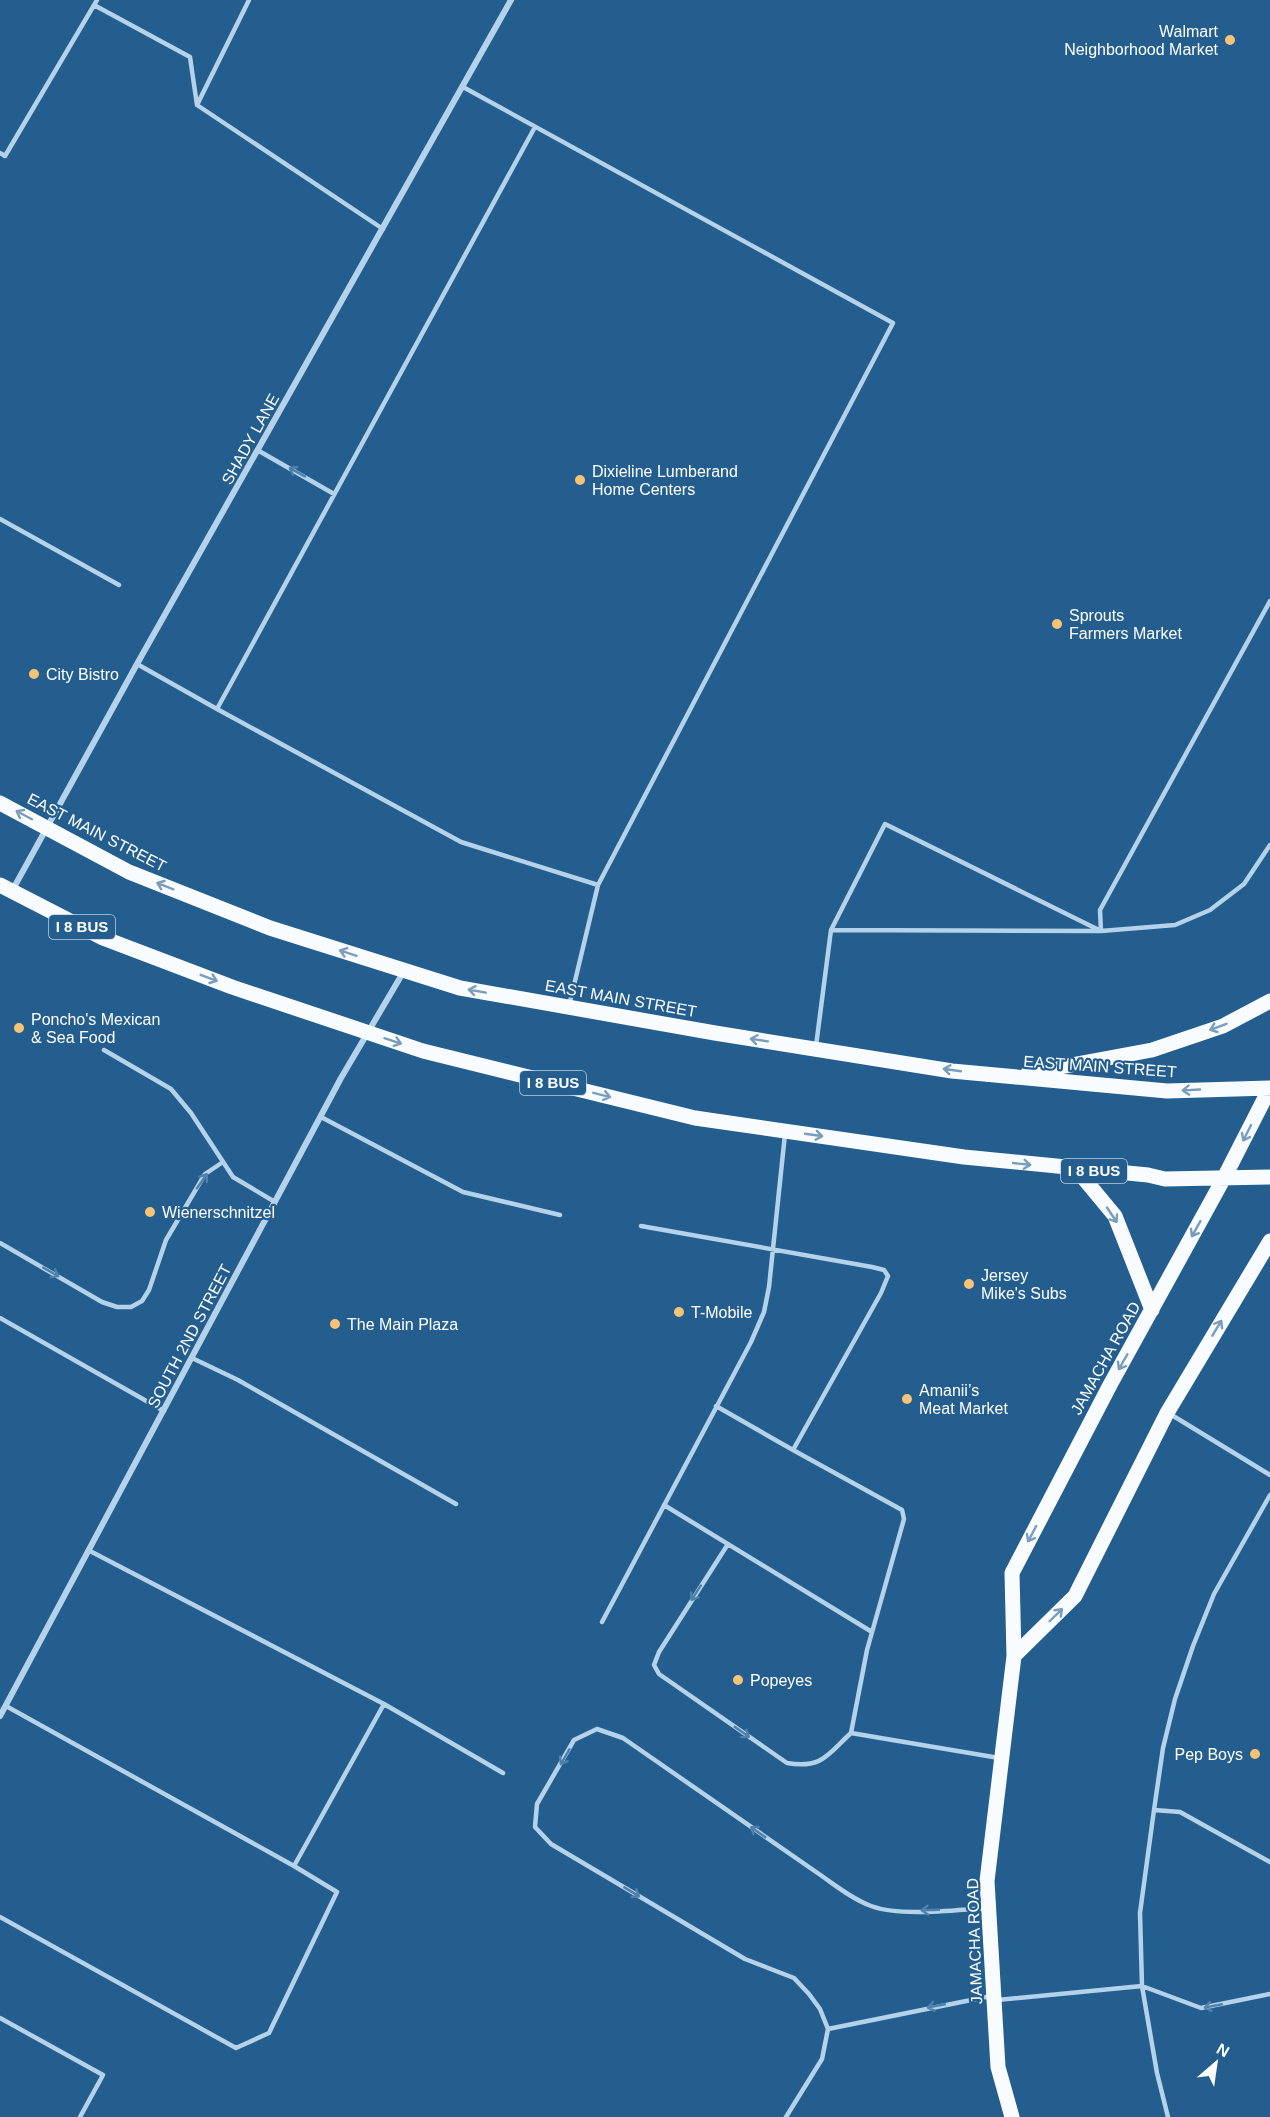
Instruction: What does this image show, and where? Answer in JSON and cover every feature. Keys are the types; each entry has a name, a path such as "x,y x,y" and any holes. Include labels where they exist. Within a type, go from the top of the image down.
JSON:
{"main road":[{"name":"EAST MAIN STREET","path":"0,803 129,872 248,920 460,988 952,1071 1167,1091 1270,1088"},
{"name":"I 8 BUS","path":"6,888 103,938 232,987 368,1033 423,1050 695,1118 964,1157 1165,1179 1270,1177"},
{"path":"1010,1077 1152,1050 1222,1026 1270,1001"},
{"name":"JAMACHA ROAD","path":"1012,2117 998,2067 987,1881 1014,1656 1012,1573 1270,1088"},
{"path":"1076,1169 1115,1216 1152,1310"},
{"path":"1014,1656 1076,1596 1167,1413 1270,1241"}],"street":[{"name":"SHADY LANE","path":"6,888 47,828 511,0"},
{"name":"SOUTH 2ND STREET","path":"0,1716 321,1117 404,971"}],"lane":[{"path":"197,105 249,0"},
{"path":"0,153 5,156 96,3 190,57 197,105 383,229"},
{"path":"463,87 893,323 598,885 568,1007"},
{"path":"217,709 535,127"},
{"path":"259,451 334,494"},
{"path":"0,519 119,585"},
{"path":"1101,931 1100,910 1270,601"},
{"path":"138,664 461,842 598,885"},
{"path":"816,1049 831,930 885,824 1101,931"},
{"path":"831,930 1101,931 1174,925 1210,910 1244,884 1270,845"},
{"path":"104,1050 171,1089 191,1113 233,1177 275,1202"},
{"path":"321,1117 463,1192 560,1215"},
{"path":"602,1622 764,1312 785,1131"},
{"path":"0,1243 102,1302 117,1307 131,1307 142,1301 149,1290 166,1240 205,1174 223,1162"},
{"path":"641,1226 884,1270 888,1276 881,1293 793,1450"},
{"path":"0,1318 164,1411"},
{"path":"192,1358 238,1380 456,1504"},
{"path":"716,1406 902,1510 904,1519 902,1532 867,1650 851,1733 819,1762 804,1766 787,1763 659,1674 654,1665 659,1652 728,1544"},
{"path":"1167,1413 1270,1475"},
{"path":"1168,2117 1156,2073 1142,1986 1140,1913 1163,1748 1175,1699 1214,1594 1270,1495"},
{"path":"664,1505 872,1632"},
{"path":"88,1550 384,1704 503,1773"},
{"path":"294,1866 384,1704"},
{"path":"0,1917 236,2048 269,2033 337,1892 6,1706"},
{"path":"786,2117 822,2059 828,2029 820,2009 794,1978 745,1959 551,1844 536,1827 537,1804 574,1740 597,1729 623,1738 819,1874 870,1906 893,1912 989,1908"},
{"path":"851,1733 1002,1758"},
{"path":"1154,1810 1180,1812 1270,1862"},
{"path":"828,2029 994,1998 1142,1986 1201,2008 1270,1994"},
{"path":"0,2018 104,2075 80,2117"}],"place":[{"name":"Walmart Neighborhood Market","path":"1230,40"},
{"name":"Dixieline Lumberand Home Centers","path":"580,480"},
{"name":"Sprouts Farmers Market","path":"1057,624"},
{"name":"City Bistro","path":"34,674"},
{"name":"Poncho's Mexican & Sea Food","path":"19,1028"},
{"name":"Wienerschnitzel","path":"150,1212"},
{"name":"Jersey Mike's Subs","path":"969,1284"},
{"name":"T-Mobile","path":"679,1312"},
{"name":"The Main Plaza","path":"335,1324"},
{"name":"Amanii’s Meat Market","path":"907,1399"},
{"name":"Popeyes","path":"738,1680"},
{"name":"Pep Boys","path":"1255,1754"}]}
